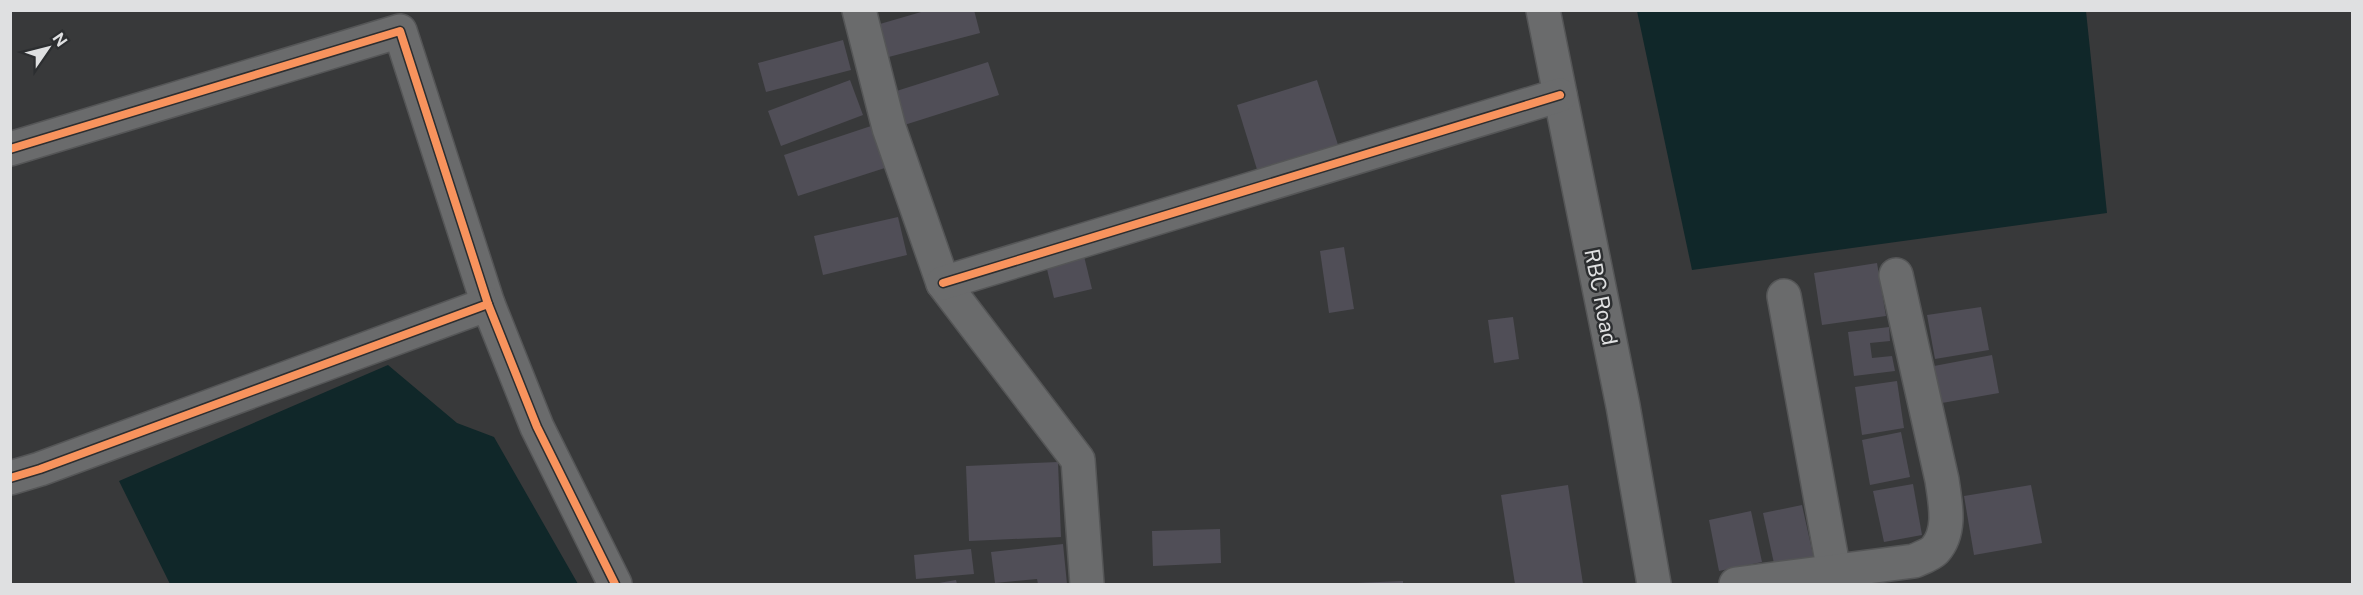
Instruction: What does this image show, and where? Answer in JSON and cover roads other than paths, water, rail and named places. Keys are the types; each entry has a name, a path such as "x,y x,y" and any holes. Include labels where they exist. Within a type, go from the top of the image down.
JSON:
{"street":[{"path":"859,10 889,128 943,283 1078,460 1087,585"},
{"name":"RBC Road","path":"1543,10 1623,406 1654,585"},
{"path":"10,149 400,31 488,304 537,427 615,585"},
{"path":"943,283 1560,95"},
{"path":"1736,585 1914,561 1934,552 1944,538 1946,512 1942,480 1896,275"},
{"path":"1785,296 1834,572"},
{"path":"10,478 40,470 488,304"}],"water":[{"path":"1637,11 2086,11 2107,213 1692,270"},
{"path":"388,365 457,423 494,437 578,584 170,584 119,481"}]}
